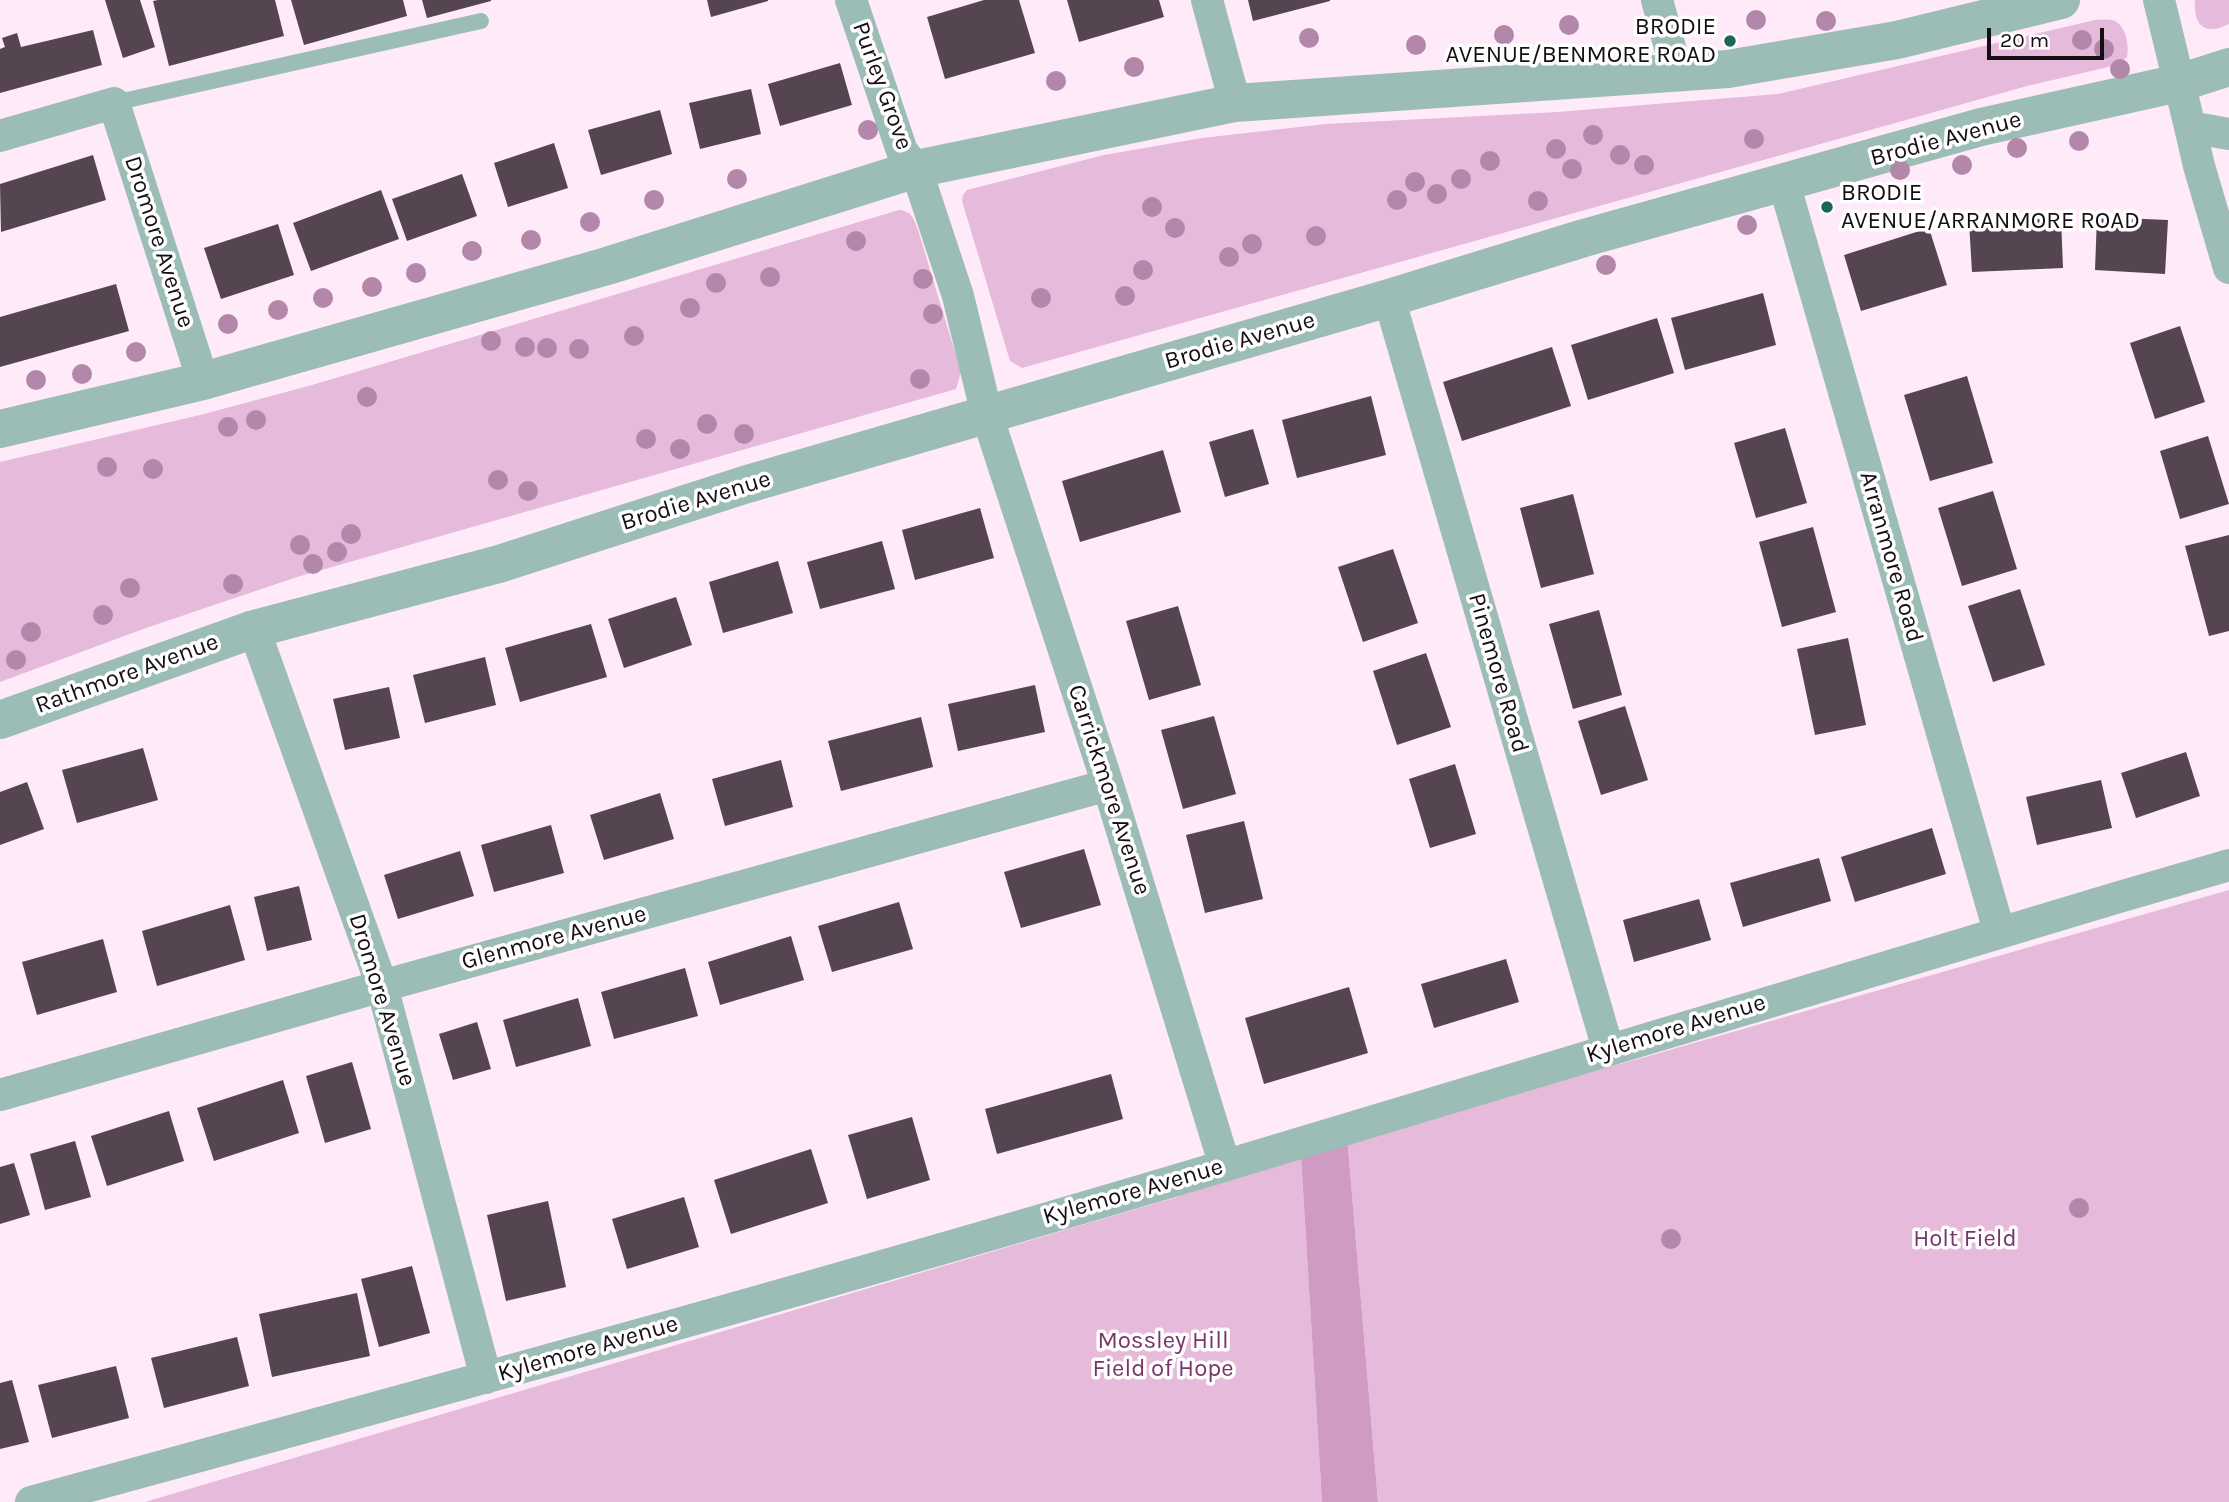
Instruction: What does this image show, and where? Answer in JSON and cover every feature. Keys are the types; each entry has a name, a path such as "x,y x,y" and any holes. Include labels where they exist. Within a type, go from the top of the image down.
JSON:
{"street":[{"name":"Purley Grove","path":"851,0 902,151 916,169 958,296 987,415"},
{"path":"1207,0 1234,103"},
{"path":"1657,0 1677,73"},
{"path":"0,429 203,381 607,266 916,169 1234,103 1728,69 1897,40 2061,0"},
{"path":"2159,0 2199,166 2229,268"},
{"name":"Brodie Avenue","path":"254,629 499,564 744,485 1389,298 1584,238 1981,127 2179,83 2229,67"},
{"path":"0,136 114,103"},
{"name":"Dromore Avenue","path":"114,103 203,381"},
{"path":"2190,127 2229,134"},
{"name":"Arranmore Road","path":"1783,183 1999,931"},
{"name":"Pinemore Road","path":"1389,298 1608,1049"},
{"name":"Carrickmore Avenue","path":"987,415 1108,785 1224,1166"},
{"name":"Dromore Avenue","path":"254,629 382,986 486,1378"},
{"name":"Rathmore Avenue","path":"0,720 254,629"},
{"name":"Glenmore Avenue","path":"0,1095 1108,785"},
{"name":"Kylemore Avenue","path":"31,1502 486,1378 1224,1166 2229,864"}],"lane":[{"path":"114,103 481,21"}],"green space":[{"path":"2195,0 2229,0 2229,24 2213,29 2202,26 2196,14"},
{"path":"2095,20 2113,20 2123,30 2127,57 2117,65 2027,86 1022,368 1010,361 962,201 967,190 1104,155 1202,138 1326,124 1558,112 1778,94"},
{"path":"899,210 910,214 918,230 961,372 956,389 297,577 146,628 0,682 0,462 204,414 312,385"},
{"name":"Holt Field","path":"2229,890 2229,1502 1378,1502 1347,1136 1624,1063"},
{"name":"Mossley Hill Field of Hope","path":"1301,1156 1322,1502 145,1502 1177,1197 1194,1189"}],"shaded area":[{"path":"1347,1136 1378,1502 1322,1502 1301,1156"}],"building":[{"path":"105,0 140,0 155,47 123,58"},
{"path":"275,0 284,36 169,66 153,1"},
{"path":"291,0 403,0 407,16 304,45"},
{"path":"422,0 491,0 491,1 427,18"},
{"path":"707,0 768,0 768,1 711,17"},
{"path":"984,0 1019,0 1035,53 945,79 927,17"},
{"path":"1067,0 1159,0 1164,17 1079,42"},
{"path":"1248,0 1330,0 1330,1 1253,21"},
{"path":"93,30 102,65 0,93 0,49 5,47 2,38 17,33 21,47"},
{"path":"840,63 852,105 780,126 768,84"},
{"path":"751,89 761,134 700,149 689,103"},
{"path":"660,110 672,154 601,175 588,130"},
{"path":"554,143 568,188 508,207 494,163"},
{"path":"93,155 106,200 1,232 0,184"},
{"path":"462,174 477,216 407,241 392,199"},
{"path":"381,190 399,239 311,271 293,223"},
{"path":"2097,217 2168,220 2165,274 2095,270"},
{"path":"2061,218 2063,268 1972,272 1969,222"},
{"path":"278,224 294,275 221,299 204,248"},
{"path":"1929,228 1947,285 1861,311 1844,255"},
{"path":"116,284 129,331 0,367 0,317"},
{"path":"1763,293 1776,345 1685,370 1671,318"},
{"path":"1657,318 1674,373 1588,400 1571,345"},
{"path":"2180,326 2205,402 2155,419 2130,343"},
{"path":"1552,347 1571,406 1462,441 1443,382"},
{"path":"1967,376 1993,463 1930,481 1904,395"},
{"path":"1371,396 1386,455 1297,478 1282,420"},
{"path":"1785,428 1807,503 1756,518 1734,443"},
{"path":"1253,429 1269,484 1225,497 1209,442"},
{"path":"2208,436 2229,504 2180,519 2160,451"},
{"path":"1163,450 1181,512 1080,542 1062,481"},
{"path":"1993,491 2017,569 1962,586 1938,508"},
{"path":"1573,494 1594,574 1541,588 1520,508"},
{"path":"980,508 994,558 915,580 902,530"},
{"path":"1813,527 1836,612 1782,627 1759,542"},
{"path":"2229,535 2229,631 2209,636 2185,546"},
{"path":"882,541 895,589 820,609 807,562"},
{"path":"1393,549 1418,623 1363,642 1338,567"},
{"path":"778,561 793,613 723,633 709,582"},
{"path":"2020,589 2045,665 1993,682 1968,606"},
{"path":"676,597 692,645 624,668 608,619"},
{"path":"1178,606 1201,685 1149,700 1126,621"},
{"path":"1599,610 1622,695 1573,709 1549,624"},
{"path":"591,624 607,677 520,702 505,648"},
{"path":"1848,638 1866,725 1815,735 1797,649"},
{"path":"1426,653 1451,727 1397,745 1373,671"},
{"path":"485,657 496,705 425,723 413,675"},
{"path":"1035,685 1045,732 958,751 948,704"},
{"path":"389,687 400,738 345,750 333,699"},
{"path":"1625,706 1648,780 1601,795 1578,721"},
{"path":"1214,716 1236,794 1183,809 1161,730"},
{"path":"921,717 933,767 841,791 828,741"},
{"path":"143,748 158,800 77,823 62,770"},
{"path":"2186,752 2200,796 2136,818 2121,773"},
{"path":"781,760 793,807 725,826 712,779"},
{"path":"1455,764 1476,834 1430,848 1409,779"},
{"path":"2101,780 2112,828 2037,845 2026,797"},
{"path":"27,782 44,829 0,845 0,792"},
{"path":"660,793 674,839 604,860 590,815"},
{"path":"1244,821 1263,899 1205,913 1186,835"},
{"path":"551,825 564,873 494,892 481,845"},
{"path":"1932,828 1946,874 1855,902 1841,857"},
{"path":"1084,849 1101,905 1021,928 1004,872"},
{"path":"460,851 474,896 398,919 384,875"},
{"path":"1819,858 1831,901 1743,927 1730,883"},
{"path":"299,886 312,940 267,951 254,897"},
{"path":"1699,899 1711,940 1634,962 1623,920"},
{"path":"899,902 913,949 832,972 818,926"},
{"path":"230,905 245,960 157,986 142,931"},
{"path":"791,936 804,980 720,1005 708,962"},
{"path":"103,939 117,992 37,1015 22,962"},
{"path":"1506,959 1519,1002 1434,1028 1421,984"},
{"path":"685,968 698,1016 614,1039 601,992"},
{"path":"1349,987 1368,1053 1264,1084 1245,1018"},
{"path":"578,998 591,1046 516,1067 503,1020"},
{"path":"477,1022 491,1069 453,1080 439,1034"},
{"path":"352,1062 371,1129 325,1143 306,1076"},
{"path":"1111,1074 1123,1119 997,1154 985,1109"},
{"path":"283,1080 299,1133 214,1161 197,1108"},
{"path":"169,1111 184,1161 107,1186 91,1136"},
{"path":"912,1117 930,1180 867,1199 848,1135"},
{"path":"75,1141 91,1197 45,1210 30,1154"},
{"path":"811,1149 828,1203 731,1234 714,1180"},
{"path":"14,1163 30,1215 0,1224 0,1167"},
{"path":"684,1197 699,1247 627,1269 612,1219"},
{"path":"548,1201 566,1287 506,1301 487,1215"},
{"path":"412,1266 430,1333 379,1347 361,1279"},
{"path":"357,1293 370,1356 272,1377 259,1314"},
{"path":"237,1337 249,1386 164,1408 151,1358"},
{"path":"116,1366 129,1418 52,1438 38,1385"},
{"path":"12,1380 29,1442 0,1449 0,1383"}],"place":[{"name":"BRODIE AVENUE/BENMORE ROAD","path":"1730,41"},
{"name":"BRODIE AVENUE/ARRANMORE ROAD","path":"1827,207"}]}
